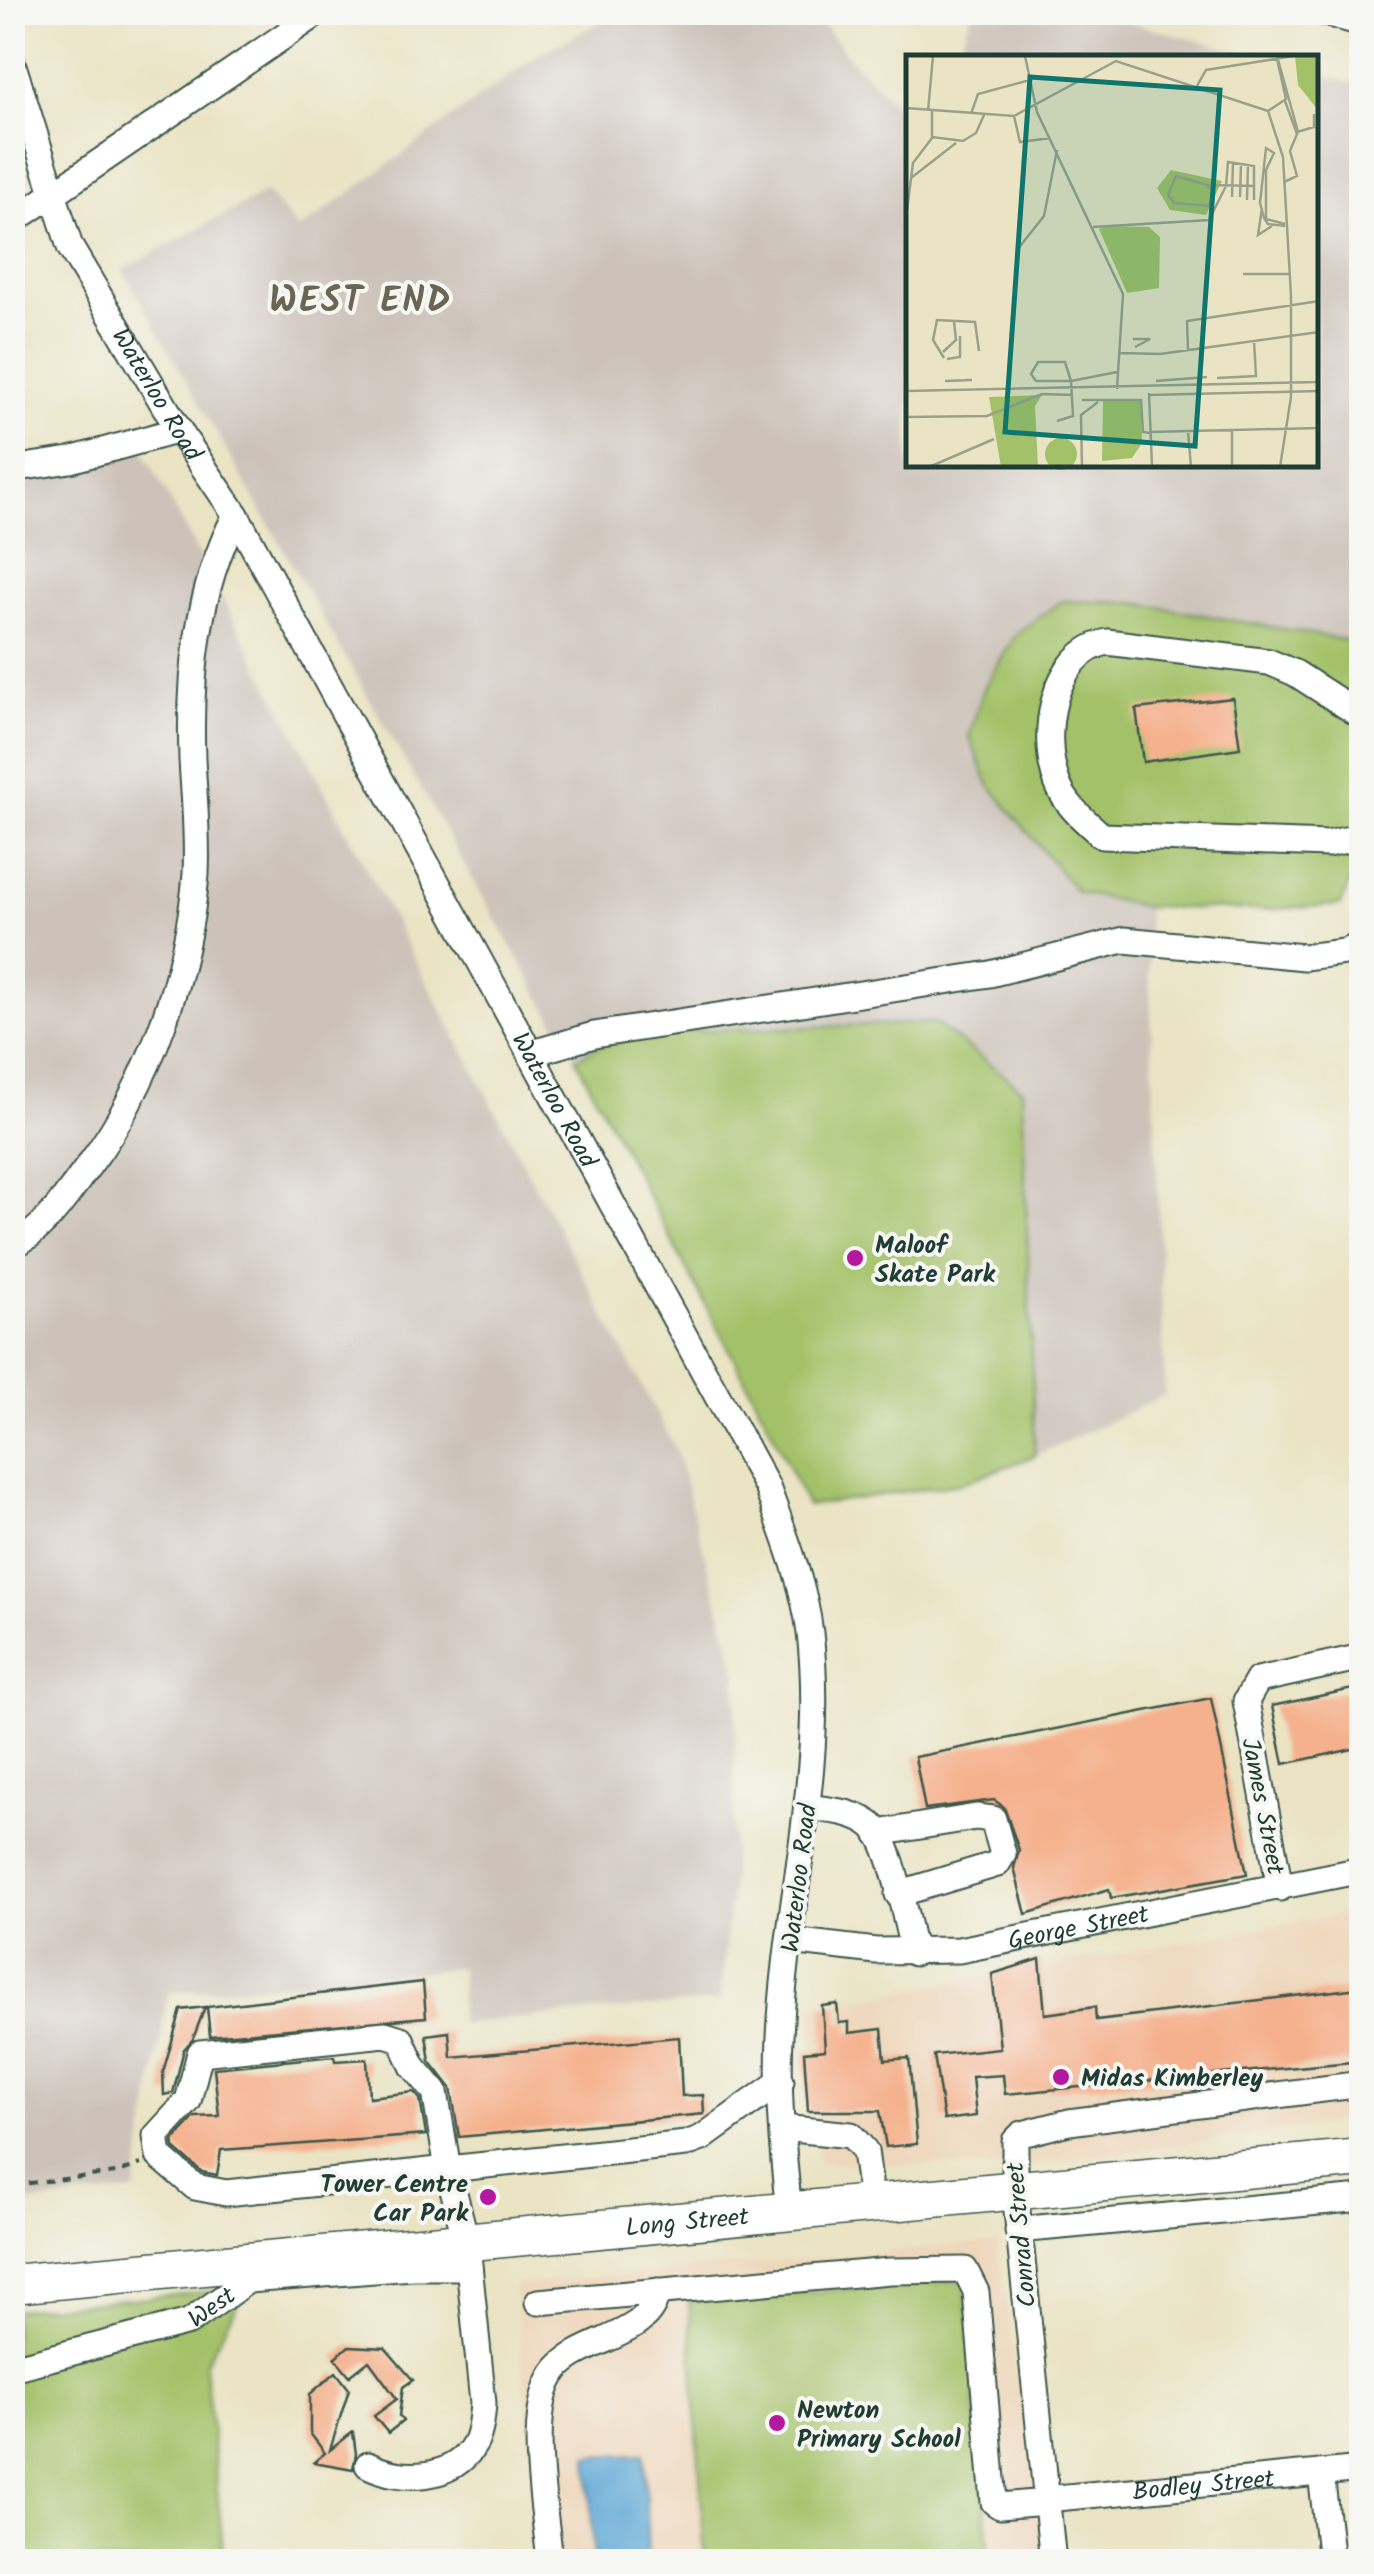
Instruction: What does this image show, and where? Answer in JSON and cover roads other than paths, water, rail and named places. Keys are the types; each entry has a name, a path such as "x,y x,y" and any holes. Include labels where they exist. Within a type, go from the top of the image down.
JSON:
{"highway":[{"name":"Long Street","path":"788,2200 869,2180 1014,2180 1362,2134"},
{"name":"Long Street","path":"12,2284 465,2244 788,2200 1014,2180 1362,2158"},
{"name":"Long Street","path":"12,2258 465,2244"}],"street":[{"path":"12,222 319,12"},
{"path":"1322,12 1362,23"},
{"name":"Waterloo Road","path":"12,62 70,247 179,430 236,515 533,1053 766,1487 779,1521 810,1632 812,1714 807,1807 779,2038 788,2200"},
{"path":"12,468 70,460 179,430"},
{"path":"12,1246 40,1227 107,1141 135,1091 170,996 196,873 191,718 196,656 216,554 236,515"},
{"path":"1362,716 1330,693 1269,662 1132,644 1094,645 1073,664 1054,694 1053,764 1068,803 1102,836 1328,844 1362,836"},
{"path":"1330,693 1362,692"},
{"path":"533,1053 594,1035 990,974 1124,940 1304,957 1344,952 1362,945"},
{"name":"James Street","path":"1280,1888 1246,1701 1258,1680 1362,1657"},
{"path":"807,1807 844,1812 878,1833 914,1952"},
{"path":"878,1833 976,1816 993,1819 997,1825 1003,1854 997,1864 898,1894"},
{"name":"George Street","path":"791,1940 914,1952 959,1950 1076,1930 1362,1870"},
{"path":"368,2465 384,2473 413,2478 435,2473 474,2445 483,2404 465,2244 448,2169 435,2092 414,2066 401,2039 385,2034 200,2053 193,2068 188,2100 156,2136 160,2156 195,2187 226,2193 448,2169 686,2144 702,2138 780,2081"},
{"name":"Conrad Street","path":"1053,2562 1018,2230 1015,2140 1039,2128 1196,2102 1362,2084"},
{"path":"782,2128 851,2135 865,2151 869,2180"},
{"path":"1018,2230 1362,2198"},
{"name":"West","path":"12,2368 189,2322 248,2280 412,2267 465,2244"},
{"name":"Bodley Street","path":"657,2291 909,2270 965,2270 976,2292 994,2502 1000,2506 1362,2469"},
{"path":"538,2302 657,2291 655,2309 644,2319 576,2354 556,2370 547,2389 540,2440 550,2562"},
{"path":"1321,2473 1331,2562"}],"water":[{"path":"644,2454 648,2561 594,2561 588,2456"}],"place":[{"name":"Maloof Skate Park","path":"855,1258"},
{"name":"Midas Kimberley","path":"1061,2077"},
{"name":"Tower Centre Car Park","path":"488,2197"},
{"name":"Newton Primary School","path":"777,2423"}],"district":[{"name":"WEST END","path":"361,299"}]}
